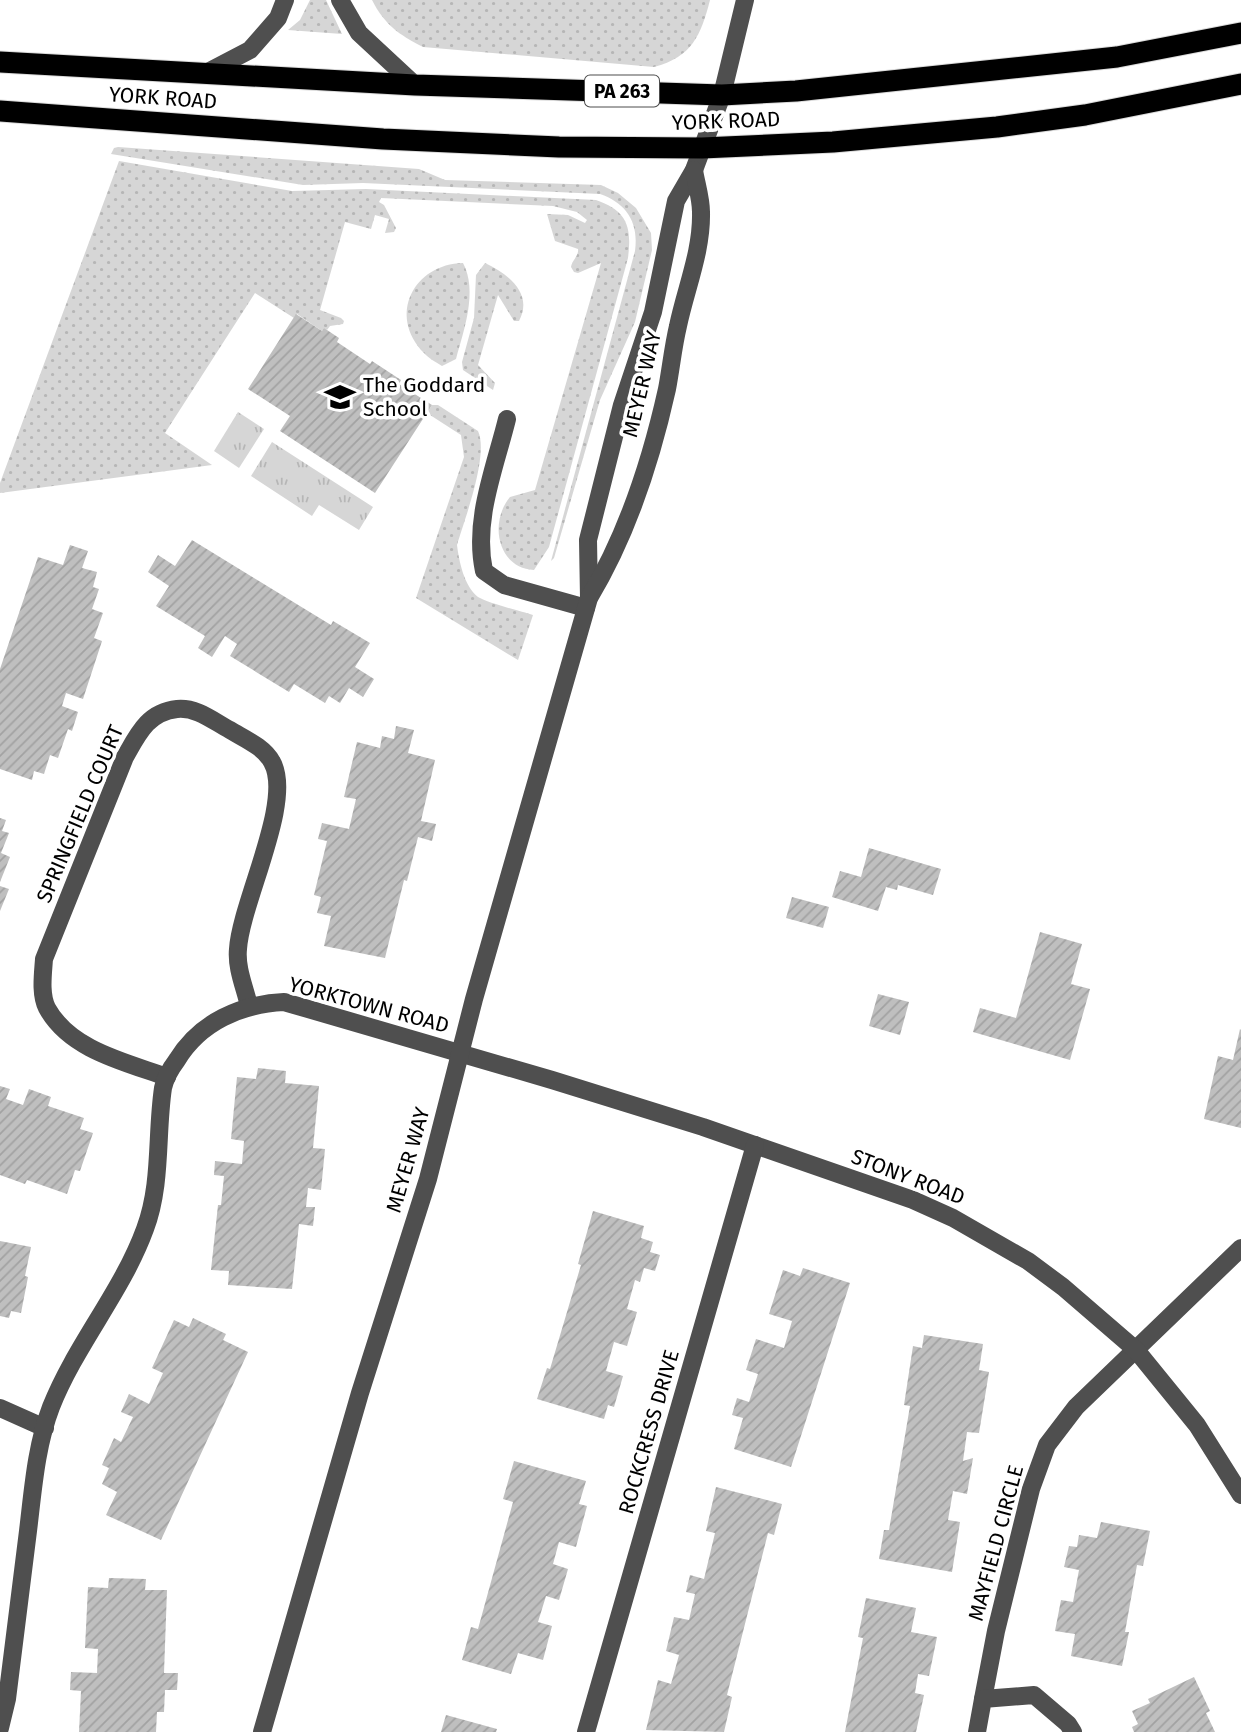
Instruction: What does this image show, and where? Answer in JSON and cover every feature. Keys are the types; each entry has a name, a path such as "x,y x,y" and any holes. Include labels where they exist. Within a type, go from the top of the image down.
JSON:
{"highway":[{"name":"YORK ROAD","path":"0,62 415,85 722,95 796,91 1104,59 1241,33"},
{"name":"YORK ROAD","path":"0,111 383,139 559,147 702,148 833,142 997,127 1086,115 1241,84"}],"street":[{"path":"205,73 250,50 278,18 285,0"},
{"path":"341,0 359,33 415,85"},
{"name":"MEYER WAY","path":"588,603 588,540 622,405 653,312 676,201 694,170 722,95 745,0"},
{"name":"MEYER WAY","path":"262,1732 360,1393 428,1179 460,1053 588,603 623,532 653,442 696,256 702,211 694,170"},
{"path":"507,419 481,523 480,550 484,571 504,585 588,603"},
{"name":"SPRINGFIELD COURT","path":"167,1077 93,1050 63,1028 46,1006 42,982 44,959 125,757 142,726 159,712 195,710 257,746 271,760 278,775 274,817 243,922 238,949 238,965 249,1006"},
{"name":"YORKTOWN ROAD","path":"167,1077 192,1040 217,1020 249,1006 284,1002 460,1053"},
{"name":"STONY ROAD","path":"460,1053 755,1145 913,1200 992,1238 1063,1287 1136,1350 1197,1425 1241,1495"},
{"path":"1,1722 7,1699 36,1467 45,1427 69,1367 135,1256 148,1222 156,1186 163,1086 167,1077"},
{"name":"ROCKCRESS DRIVE","path":"586,1732 755,1145"},
{"name":"MAYFIELD CIRCLE","path":"977,1732 996,1631 1031,1489 1047,1446 1076,1407 1241,1248"},
{"path":"0,1408 45,1427"},
{"path":"983,1699 1034,1695 1068,1724 1073,1732"}],"green space":[{"path":"310,0 326,0 342,34 288,30 300,20"},
{"path":"372,0 710,0 703,24 693,43 678,57 654,67 423,47 393,28"},
{"path":"114,148 419,169 445,180 601,185 618,193 636,208 651,233 652,250 635,322 600,400 554,558 551,561 635,251 633,223 624,208 600,194 363,183 303,185 111,154"},
{"path":"119,161 292,191 366,189 596,200 615,209 628,228 628,258 549,547 534,570 521,567 505,553 500,542 500,519 503,507 510,497 535,490 601,263 578,273 574,272 571,267 578,249 555,241 547,214 568,215 585,223 587,220 577,212 553,206 381,198 379,202 384,205 396,228 394,232 385,233 389,219 375,215 371,229 345,222 320,310 341,318 343,324 330,326 327,330 324,328 322,331 297,314 294,318 255,293 165,433 212,465 0,493 0,483"},
{"path":"463,263 469,286 466,323 456,359 442,366 426,355 413,338 407,308 411,294 419,282 431,272"},
{"path":"485,263 502,272 516,285 523,302 519,321 514,321 498,295 478,365 495,383 493,390 463,370 462,362 474,318 476,275"},
{"path":"432,405 438,405 478,431 481,442 478,470 457,545 458,551 466,580 478,597 533,615 518,660 416,598 464,457 461,435 427,413"},
{"path":"238,412 264,429 239,468 214,451"},
{"path":"272,442 373,507 359,530 319,505 312,516 251,476"}],"building":[{"name":"The Goddard School","path":"296,314 322,331 324,328 339,338 337,342 401,380 399,384 432,405 375,493 280,431 290,416 248,389"},
{"path":"192,540 331,625 333,621 370,643 355,667 374,679 363,697 349,688 340,703 329,696 325,703 294,684 289,692 230,656 237,644 225,636 212,657 198,648 205,636 156,606 169,586 148,572 158,555 175,566"},
{"path":"70,545 88,551 82,568 97,572 93,587 99,589 92,609 103,613 94,638 102,641 83,699 66,693 62,706 78,712 72,731 68,729 58,758 50,755 44,774 34,771 32,780 0,769 0,669 38,557 63,565"},
{"path":"396,726 414,730 408,753 435,760 421,821 436,824 432,841 418,837 407,881 404,880 385,958 324,946 331,916 317,913 321,897 314,895 327,841 318,839 322,823 349,829 356,799 344,797 357,742 380,748 382,736 394,739"},
{"path":"0,818 6,820 2,831 9,833 1,853 10,857 0,882"},
{"path":"869,848 941,869 933,895 898,885 897,890 886,887 878,911 832,897 840,871 861,877"},
{"path":"0,886 9,889 0,911"},
{"path":"792,897 829,907 823,928 786,918"},
{"path":"1040,932 1082,944 1071,984 1090,989 1070,1060 973,1032 980,1008 1016,1018"},
{"path":"878,994 909,1002 900,1035 869,1026"},
{"path":"1240,1029 1241,1128 1204,1119 1218,1056 1233,1060"},
{"path":"258,1068 286,1071 285,1083 319,1086 313,1148 325,1149 321,1190 308,1188 306,1207 315,1207 313,1226 299,1224 292,1289 228,1285 229,1271 211,1270 224,1176 214,1175 215,1161 242,1164 244,1141 231,1139 237,1077 256,1079"},
{"path":"0,1086 10,1089 6,1099 23,1105 29,1089 51,1097 48,1106 84,1118 80,1129 93,1133 80,1171 75,1170 67,1194 27,1180 25,1184 0,1175"},
{"path":"593,1211 644,1226 641,1238 653,1242 650,1252 660,1255 655,1271 644,1268 640,1282 635,1280 627,1309 637,1312 627,1346 614,1342 606,1371 623,1376 614,1407 608,1405 604,1419 537,1399 547,1368 550,1369 581,1265 578,1264"},
{"path":"0,1241 31,1247 21,1313 11,1311 9,1318 0,1316"},
{"path":"803,1268 850,1283 791,1467 734,1449 743,1418 732,1415 737,1398 749,1402 758,1374 746,1370 756,1339 784,1348 792,1321 769,1314 783,1270 800,1276"},
{"path":"193,1318 226,1334 223,1340 248,1352 161,1540 106,1515 117,1492 102,1484 109,1468 102,1465 114,1438 121,1442 133,1417 121,1412 129,1394 149,1404 163,1373 152,1368 174,1320 189,1327"},
{"path":"924,1335 983,1344 979,1370 989,1372 979,1433 967,1432 963,1461 973,1458 967,1494 953,1491 948,1520 960,1522 952,1572 879,1559 884,1530 889,1530 910,1406 904,1405 913,1346 922,1348"},
{"path":"514,1461 586,1481 579,1504 587,1506 576,1547 559,1542 553,1564 568,1569 559,1600 546,1596 538,1622 552,1626 543,1660 518,1653 511,1674 462,1660 471,1627 478,1629 513,1502 503,1499"},
{"path":"716,1487 782,1504 774,1535 768,1533 727,1695 732,1697 724,1732 646,1730 658,1680 671,1684 679,1655 666,1651 674,1617 689,1620 695,1594 686,1592 690,1575 704,1579 715,1533 706,1531"},
{"path":"1101,1522 1150,1531 1143,1566 1137,1565 1122,1666 1071,1656 1075,1634 1055,1631 1061,1600 1073,1602 1079,1570 1064,1567 1069,1546 1077,1547 1079,1535 1097,1538"},
{"path":"109,1578 146,1579 145,1590 167,1590 164,1673 178,1673 177,1690 165,1690 164,1712 157,1712 156,1732 79,1732 81,1691 70,1690 71,1672 97,1673 98,1649 85,1648 88,1587 108,1588"},
{"path":"866,1598 916,1608 911,1632 937,1637 929,1676 918,1674 915,1693 924,1695 916,1732 845,1732 863,1638 858,1637"},
{"path":"1194,1677 1210,1711 1206,1713 1215,1732 1134,1732 1132,1727 1138,1724 1132,1711 1150,1703 1148,1699"},
{"path":"446,1715 497,1729 496,1732 441,1732"}],"place":[{"name":"The Goddard School","path":"340,397"}]}
